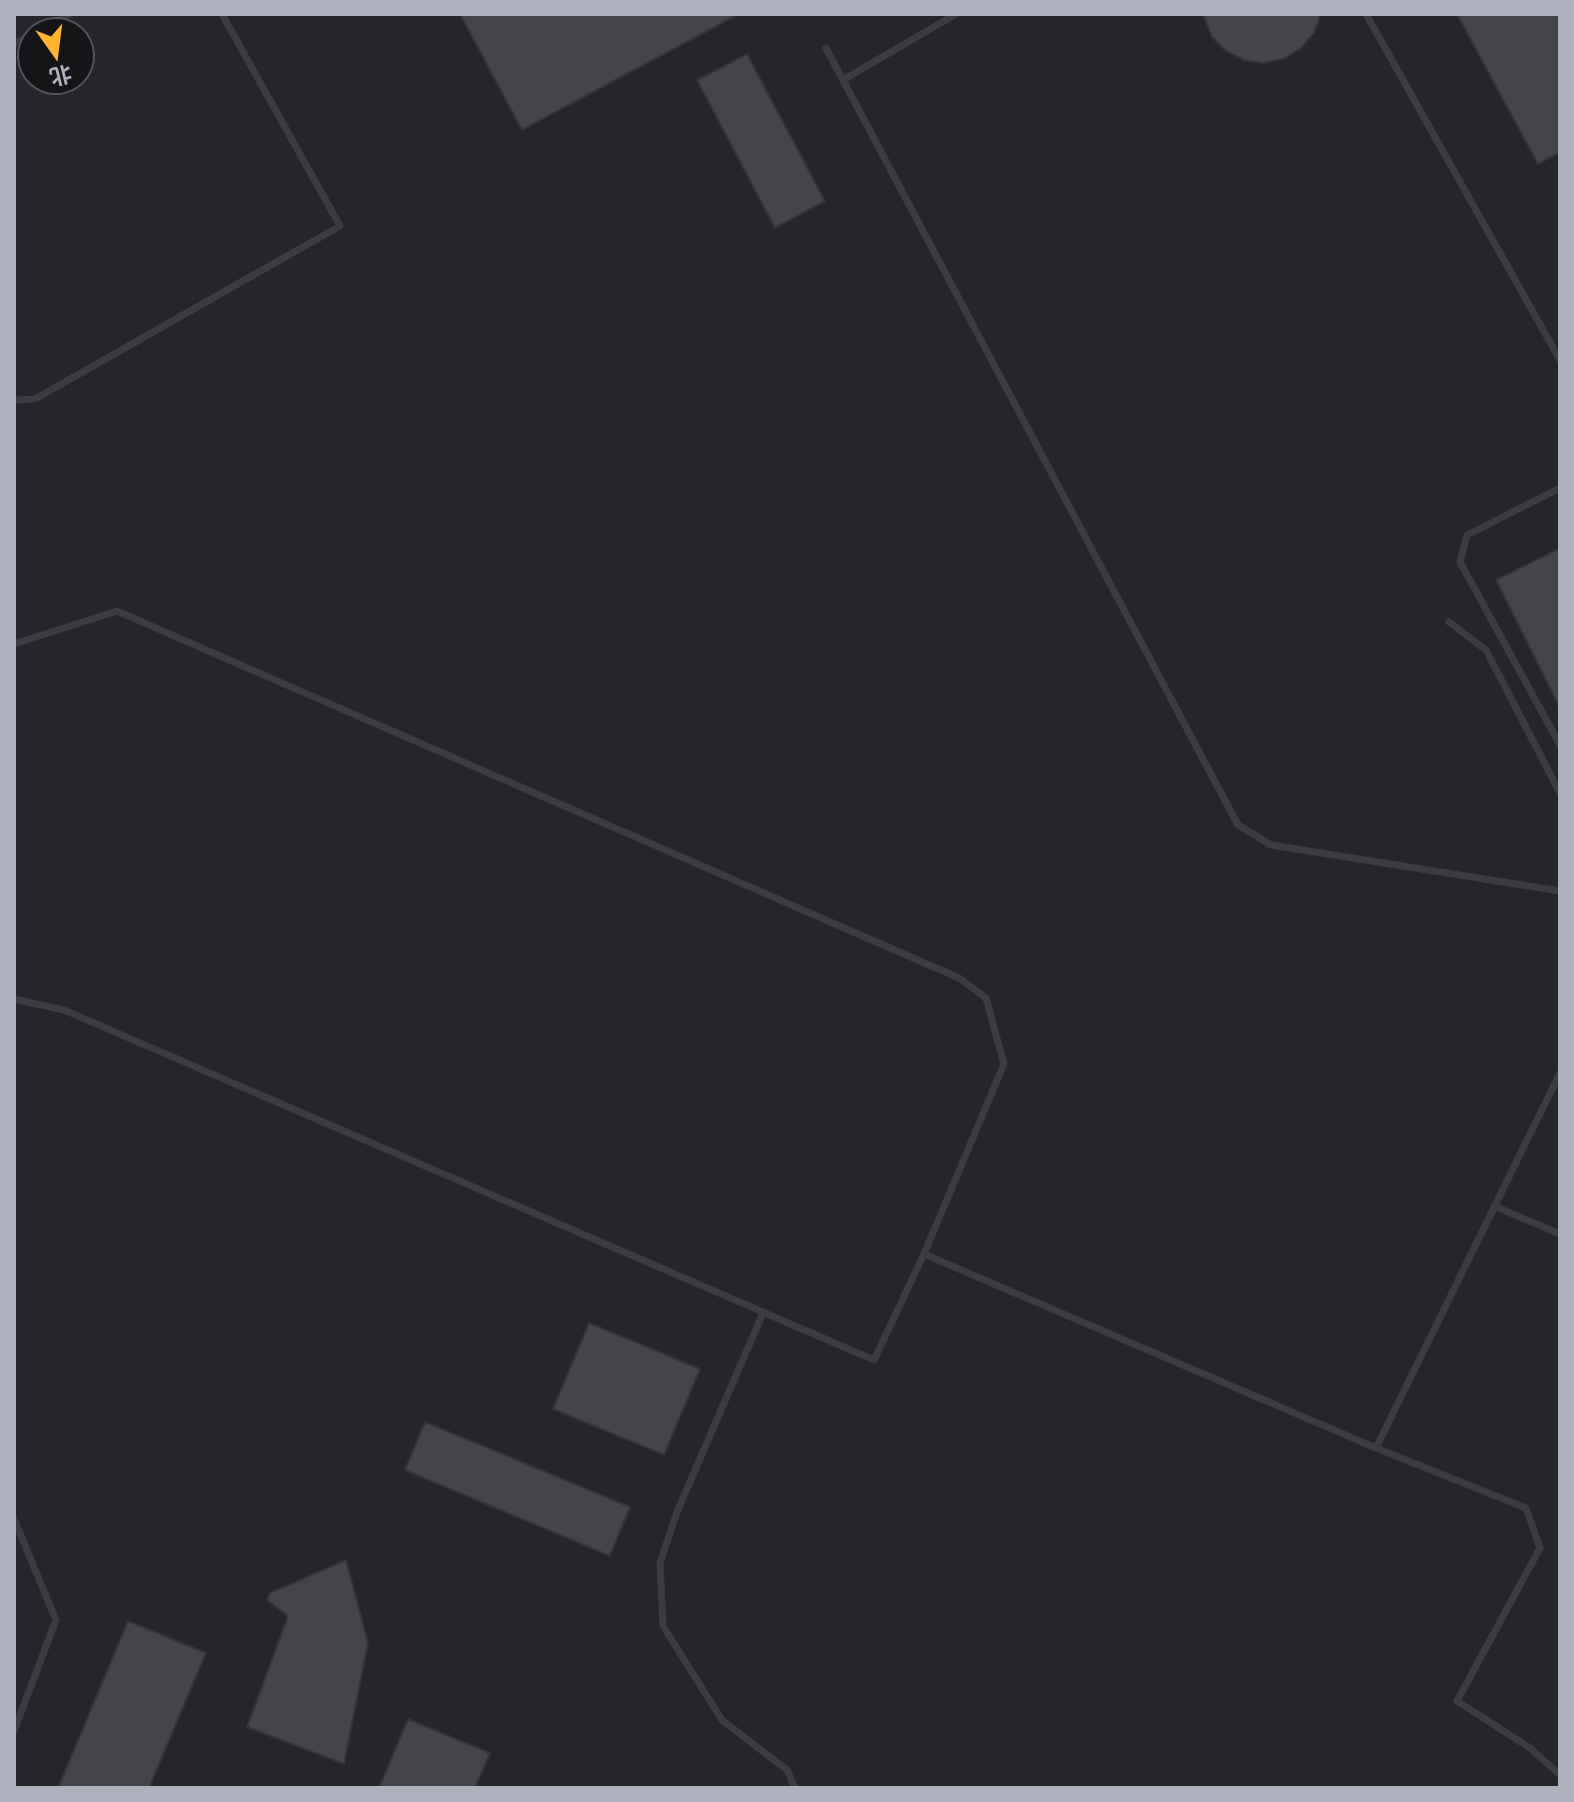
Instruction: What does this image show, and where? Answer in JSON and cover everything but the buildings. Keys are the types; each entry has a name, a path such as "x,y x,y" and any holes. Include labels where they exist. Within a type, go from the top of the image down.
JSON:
{"lane":[{"path":"14,400 35,399 340,226 222,14"},
{"path":"843,80 956,14"},
{"path":"1366,14 1560,360"},
{"path":"826,48 1238,825 1271,845 1560,891"},
{"path":"1560,488 1467,535 1460,562 1560,745"},
{"path":"14,644 117,611 959,978 986,998 1004,1064 924,1254 874,1360 64,1010 14,999"},
{"path":"1449,622 1486,650 1560,793"},
{"path":"1376,1448 1560,1073"},
{"path":"1494,1206 1560,1234"},
{"path":"924,1254 1376,1448 1526,1508 1540,1548 1457,1701 1530,1748 1560,1775"},
{"path":"763,1313 677,1512 660,1563 663,1626 722,1720 787,1770 795,1788"},
{"path":"14,1519 56,1620 14,1731"}],"shaded area":[{"path":"14,14 1560,14 1560,1788 14,1788"}]}
